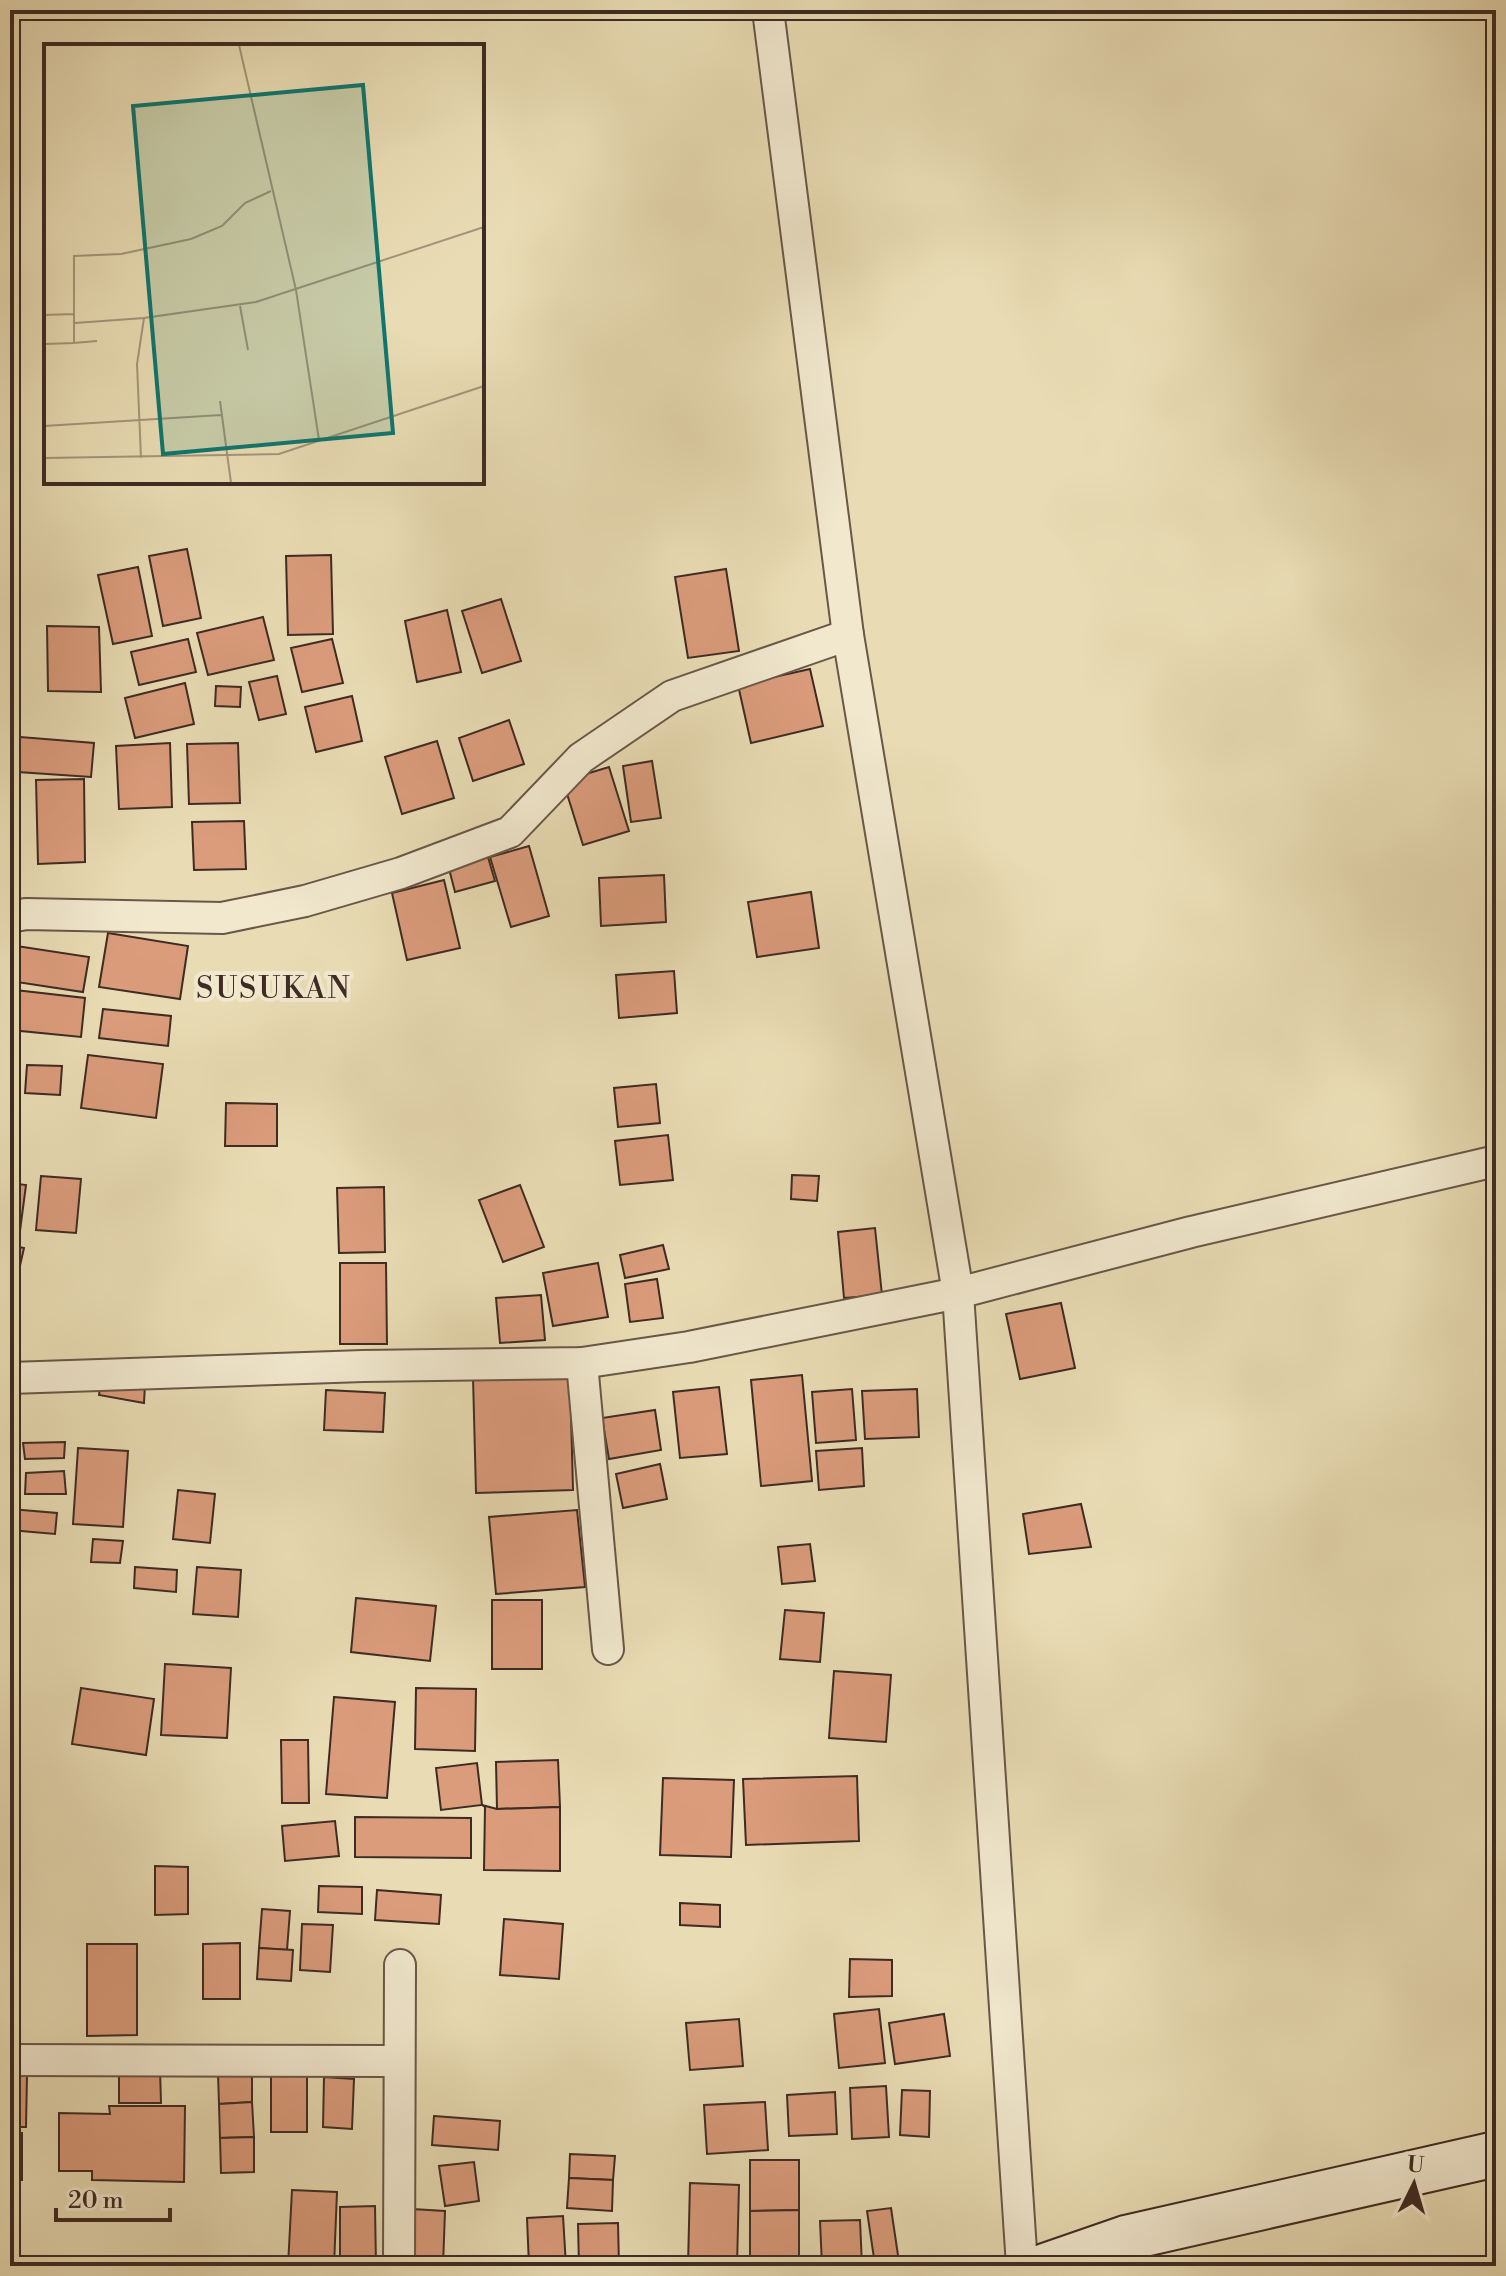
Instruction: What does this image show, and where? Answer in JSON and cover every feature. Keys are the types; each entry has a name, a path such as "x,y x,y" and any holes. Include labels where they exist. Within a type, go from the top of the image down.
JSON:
{"street":[{"path":"768,10 848,635 958,1293 1022,2266"},
{"path":"10,917 26,914 222,918 305,901 401,873 510,832 581,758 672,696 848,635"},
{"path":"10,1378 363,1366 582,1363 689,1347 958,1293 1191,1232 1496,1161"},
{"path":"582,1363 608,1649"},
{"path":"399,2266 400,1965"},
{"path":"10,2060 398,2061"},
{"path":"1045,2266 1126,2238 1496,2154"}],"building":[{"path":"187,549 201,618 163,626 149,556"},
{"path":"331,555 333,634 288,635 286,556"},
{"path":"138,567 152,636 113,644 98,575"},
{"path":"726,569 739,651 688,658 675,577"},
{"path":"501,599 521,661 482,673 462,611"},
{"path":"447,610 461,672 417,682 405,621"},
{"path":"263,617 274,660 208,675 197,633"},
{"path":"47,626 99,627 101,692 48,691"},
{"path":"188,639 196,672 139,685 131,652"},
{"path":"332,639 343,683 302,692 291,648"},
{"path":"810,669 823,726 751,743 738,685"},
{"path":"277,676 286,714 259,720 249,682"},
{"path":"185,683 194,724 135,738 125,698"},
{"path":"216,686 241,687 240,707 215,706"},
{"path":"352,696 362,741 316,752 305,707"},
{"path":"509,720 524,764 473,781 459,738"},
{"path":"20,737 94,743 91,777 18,772"},
{"path":"437,741 454,798 402,814 385,757"},
{"path":"170,743 172,807 119,809 116,746"},
{"path":"238,743 240,803 189,804 187,744"},
{"path":"652,761 661,818 631,822 623,766"},
{"path":"609,767 629,831 583,845 563,781"},
{"path":"84,779 85,862 38,864 36,780"},
{"path":"244,821 246,869 194,870 192,822"},
{"path":"529,846 549,916 511,927 490,857"},
{"path":"485,847 495,881 455,892 446,857"},
{"path":"664,875 666,922 601,926 599,878"},
{"path":"444,880 460,948 407,960 392,893"},
{"path":"811,892 819,948 757,957 748,902"},
{"path":"108,933 188,946 180,999 99,987"},
{"path":"10,945 89,957 83,992 10,981"},
{"path":"674,971 677,1013 619,1018 616,975"},
{"path":"15,990 85,998 81,1037 11,1030"},
{"path":"103,1009 171,1016 168,1046 99,1038"},
{"path":"88,1055 163,1064 156,1118 81,1108"},
{"path":"27,1065 62,1066 60,1095 25,1093"},
{"path":"656,1084 660,1123 618,1127 614,1088"},
{"path":"226,1103 277,1104 277,1146 225,1146"},
{"path":"668,1135 673,1180 620,1185 615,1141"},
{"path":"792,1175 819,1176 817,1201 791,1199"},
{"path":"41,1176 81,1179 76,1233 36,1230"},
{"path":"10,1183 26,1185 20,1231 10,1230"},
{"path":"520,1185 544,1247 503,1262 479,1200"},
{"path":"384,1187 385,1252 339,1253 337,1188"},
{"path":"875,1228 882,1295 844,1298 838,1232"},
{"path":"10,1245 24,1248 10,1310"},
{"path":"663,1245 669,1269 625,1278 620,1255"},
{"path":"340,1263 386,1263 387,1344 340,1344"},
{"path":"598,1263 608,1317 553,1326 543,1273"},
{"path":"657,1279 663,1318 630,1322 625,1284"},
{"path":"541,1295 545,1340 500,1343 496,1298"},
{"path":"1061,1303 1075,1368 1020,1379 1006,1314"},
{"path":"570,1375 573,1490 476,1493 473,1377"},
{"path":"802,1375 812,1481 761,1486 751,1380"},
{"path":"101,1382 145,1384 144,1403 99,1395"},
{"path":"719,1387 727,1454 680,1458 673,1392"},
{"path":"852,1389 856,1440 816,1443 812,1392"},
{"path":"917,1389 919,1437 865,1439 862,1391"},
{"path":"326,1390 385,1393 383,1432 324,1430"},
{"path":"655,1410 661,1450 609,1459 602,1418"},
{"path":"65,1442 64,1458 25,1459 23,1443"},
{"path":"78,1448 128,1451 123,1527 73,1524"},
{"path":"862,1448 864,1486 819,1490 816,1451"},
{"path":"660,1464 667,1499 623,1508 616,1474"},
{"path":"64,1471 66,1494 25,1494 26,1473"},
{"path":"178,1490 215,1494 210,1543 173,1539"},
{"path":"1081,1504 1091,1547 1029,1554 1023,1514"},
{"path":"10,1509 57,1513 55,1534 10,1530"},
{"path":"577,1510 585,1587 496,1594 489,1517"},
{"path":"93,1539 123,1541 120,1563 91,1562"},
{"path":"810,1544 815,1581 782,1584 778,1547"},
{"path":"135,1567 177,1570 176,1592 134,1588"},
{"path":"197,1567 241,1570 238,1617 193,1614"},
{"path":"356,1598 436,1606 430,1661 351,1652"},
{"path":"492,1600 542,1600 542,1669 492,1669"},
{"path":"785,1610 824,1613 820,1662 780,1659"},
{"path":"165,1664 231,1668 227,1738 161,1735"},
{"path":"834,1671 891,1675 886,1742 829,1738"},
{"path":"81,1688 154,1699 146,1755 72,1744"},
{"path":"416,1688 476,1689 475,1751 415,1749"},
{"path":"334,1697 395,1702 387,1798 326,1794"},
{"path":"281,1740 308,1740 309,1803 282,1803"},
{"path":"558,1760 560,1807 497,1809 496,1762"},
{"path":"477,1763 482,1805 441,1810 436,1768"},
{"path":"857,1776 859,1841 746,1845 743,1779"},
{"path":"663,1778 734,1780 731,1857 660,1855"},
{"path":"482,1805 497,1809 560,1807 560,1871 484,1870 485,1807"},
{"path":"355,1817 471,1818 471,1858 355,1857"},
{"path":"335,1821 339,1856 285,1861 282,1826"},
{"path":"155,1866 188,1867 188,1914 155,1915"},
{"path":"319,1886 362,1887 362,1914 318,1912"},
{"path":"377,1890 441,1895 439,1924 375,1920"},
{"path":"680,1903 720,1905 720,1927 680,1925"},
{"path":"262,1909 290,1911 287,1950 259,1948"},
{"path":"504,1919 563,1924 559,1979 500,1975"},
{"path":"302,1924 333,1925 330,1972 300,1970"},
{"path":"240,1943 240,1999 203,1999 203,1944"},
{"path":"87,1944 137,1944 137,2035 87,2036"},
{"path":"259,1948 293,1950 291,1981 257,1979"},
{"path":"850,1959 892,1960 892,1996 849,1997"},
{"path":"879,2009 885,2063 839,2068 834,2014"},
{"path":"944,2014 950,2056 895,2064 889,2023"},
{"path":"739,2019 743,2066 690,2070 686,2023"},
{"path":"119,2069 160,2069 161,2103 119,2103"},
{"path":"252,2073 252,2102 219,2104 218,2074"},
{"path":"10,2075 27,2075 26,2127 10,2127"},
{"path":"271,2076 307,2076 307,2132 271,2132"},
{"path":"324,2077 354,2079 352,2129 323,2127"},
{"path":"886,2086 889,2137 852,2139 850,2088"},
{"path":"902,2090 930,2091 929,2137 900,2135"},
{"path":"835,2092 837,2134 789,2136 787,2095"},
{"path":"252,2102 254,2137 220,2138 219,2104"},
{"path":"765,2102 768,2150 707,2154 704,2105"},
{"path":"109,2106 185,2106 184,2182 92,2180 92,2171 59,2171 59,2113 110,2114"},
{"path":"434,2116 500,2121 498,2150 432,2145"},
{"path":"10,2133 22,2133 22,2180 10,2180"},
{"path":"254,2137 254,2172 221,2173 220,2138"},
{"path":"570,2154 615,2156 613,2180 569,2178"},
{"path":"750,2160 799,2160 799,2210 750,2211"},
{"path":"474,2162 479,2201 445,2206 439,2166"},
{"path":"569,2178 613,2180 612,2211 567,2208"},
{"path":"690,2183 739,2185 737,2266 688,2266"},
{"path":"292,2190 337,2192 334,2266 288,2266"},
{"path":"375,2206 376,2266 340,2266 340,2207"},
{"path":"891,2208 899,2262 875,2265 867,2211"},
{"path":"412,2209 445,2211 443,2266 410,2266"},
{"path":"799,2210 799,2266 750,2266 750,2211"},
{"path":"563,2216 566,2266 529,2266 527,2218"},
{"path":"860,2220 862,2266 822,2266 820,2221"},
{"path":"618,2223 619,2266 579,2266 578,2224"},
{"path":"513,2257 514,2266 478,2266 478,2259"}],"district":[{"name":"SUSUKAN","path":"274,989"}]}
